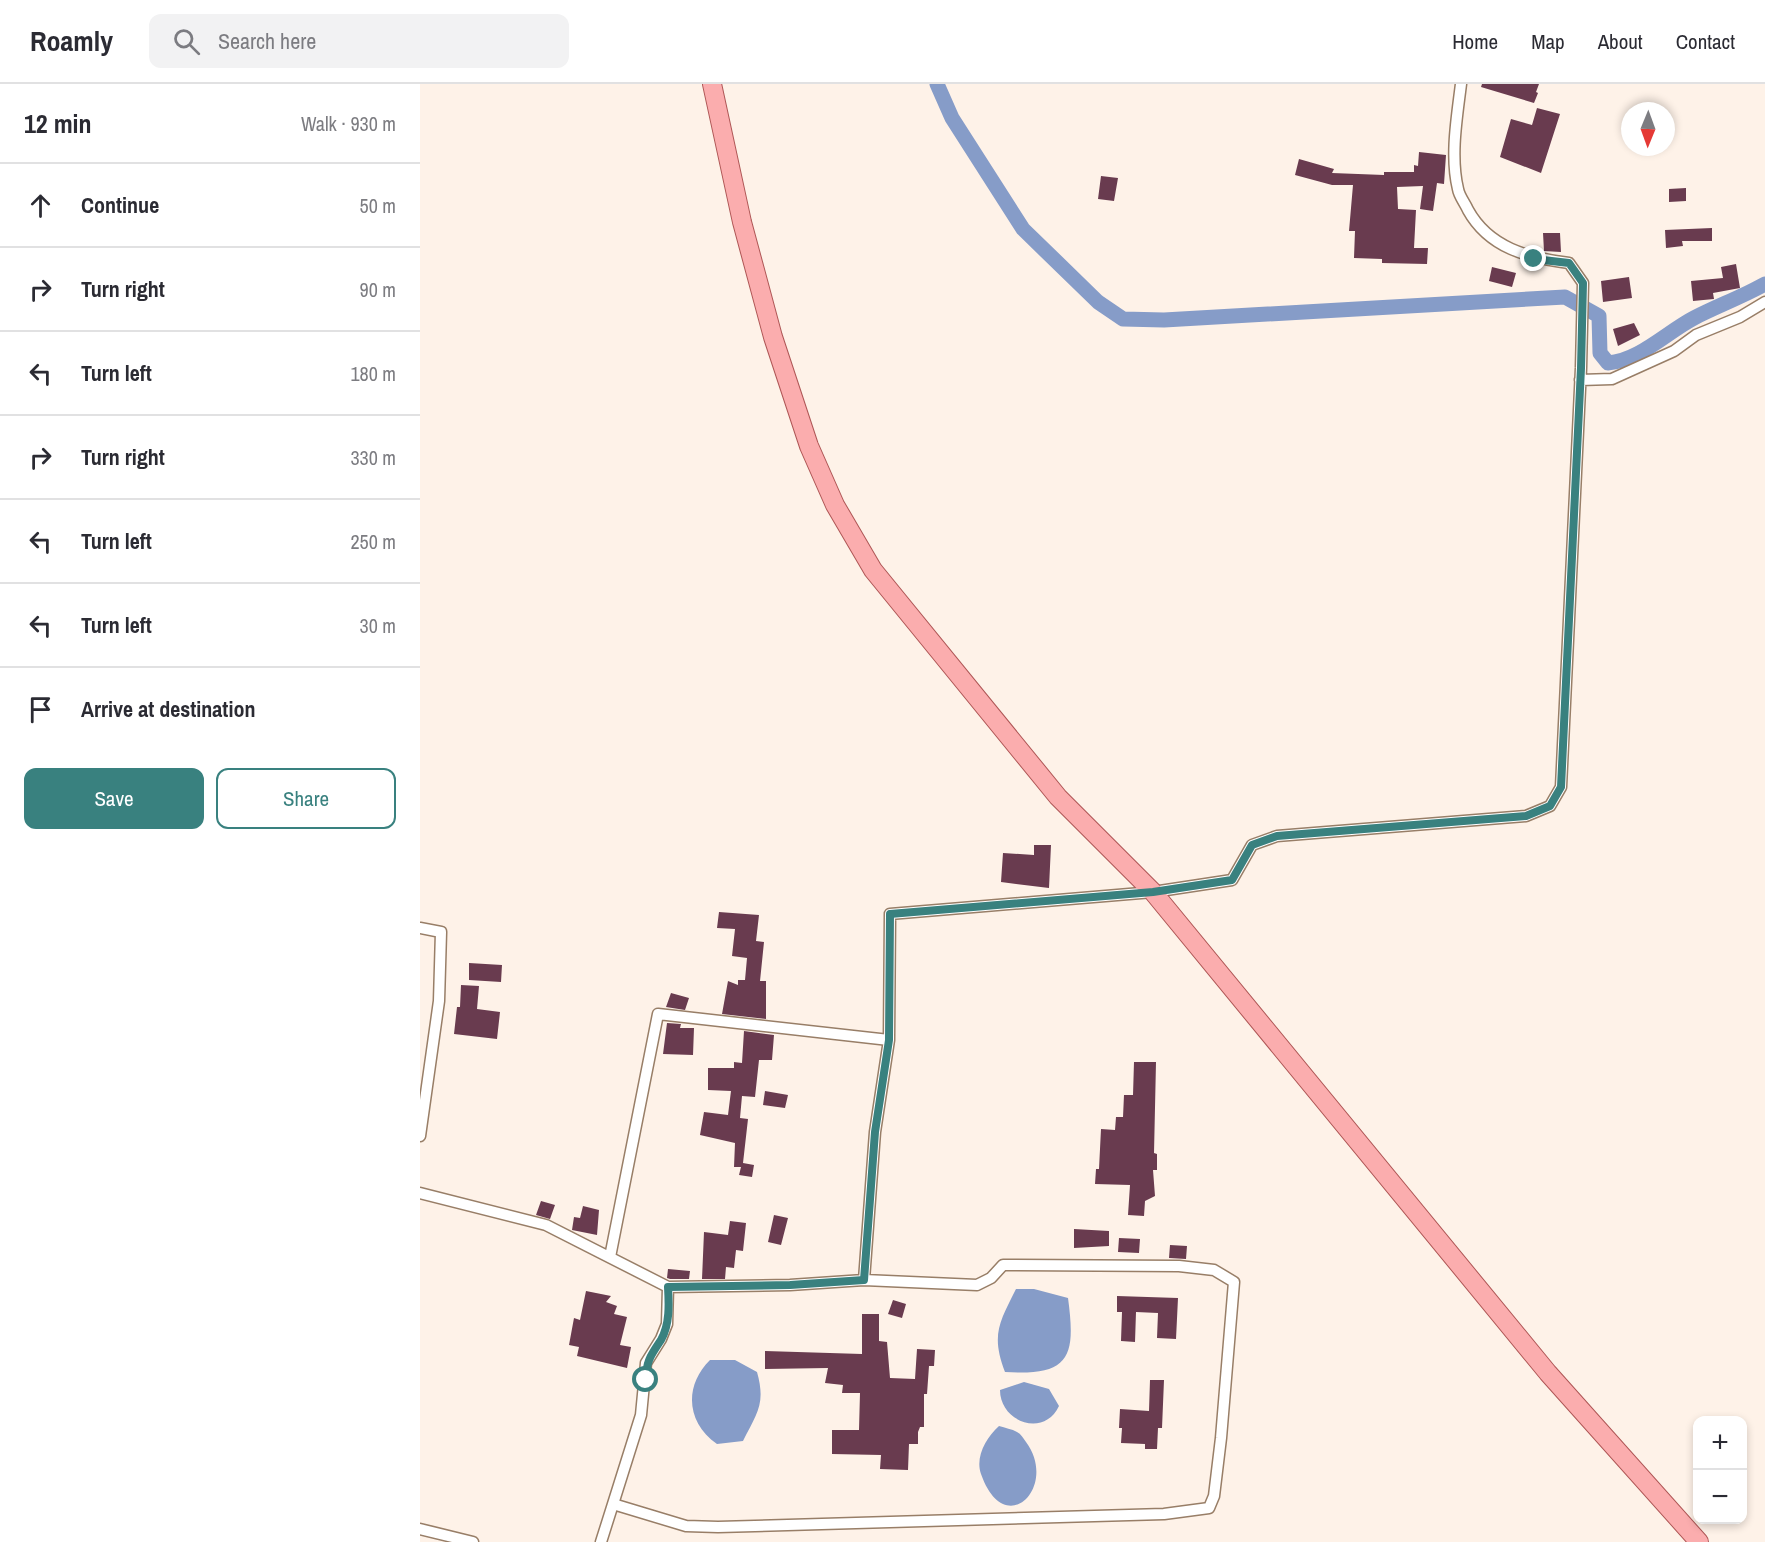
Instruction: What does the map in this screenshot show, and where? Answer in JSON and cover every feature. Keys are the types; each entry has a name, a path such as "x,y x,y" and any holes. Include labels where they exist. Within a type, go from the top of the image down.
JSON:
{"main road":[{"path":"712,84 742,222 773,337 809,446 836,505 873,570 1058,796 1153,892 1548,1373 1699,1542"}],"street":[{"path":"864,1280 874,1143 889,1040 890,914 1153,892 1232,880 1252,845 1277,836 1526,816 1550,806 1561,787 1583,283 1569,263 1534,259 1505,247 1477,225 1458,190 1455,143 1461,84"},
{"path":"1580,381 1612,379 1674,351 1696,335 1740,317 1765,302"},
{"path":"420,928 441,933 439,1002 420,1136"},
{"path":"610,1257 658,1014 889,1040"},
{"path":"420,1193 546,1225 668,1287 790,1285 864,1280 977,1285 991,1278 1003,1265 1179,1266 1214,1270 1234,1282 1214,1496 1209,1508 1164,1514 718,1527 686,1526 613,1504"},
{"path":"601,1542 641,1415 646,1363 661,1339 667,1324 668,1287"},
{"path":"420,1530 473,1542"}],"water":[{"path":"1016,1289 1034,1289 1068,1298 1071,1335 1069,1348 1064,1359 1056,1366 1027,1372 1005,1372 998,1348 999,1329"},
{"path":"710,1360 735,1360 757,1372 761,1392 759,1408 743,1441 717,1444 699,1425 694,1415 692,1404 696,1381"},
{"path":"1024,1382 1049,1389 1059,1406 1052,1416 1043,1422 1024,1422 1015,1418 1002,1401 1000,1390"},
{"path":"999,1426 1020,1434 1035,1459 1036,1475 1033,1489 1025,1500 1014,1505 1003,1504 991,1494 981,1474 979,1461 983,1448"}],"building":[{"path":"1482,84 1539,84 1534,103 1481,87"},
{"path":"1537,108 1560,114 1541,173 1500,157 1511,119 1532,125"},
{"path":"1419,152 1446,155 1444,184 1437,183 1433,211 1420,209 1423,186 1397,187 1398,209 1416,210 1414,248 1428,248 1427,264 1382,263 1382,259 1354,258 1355,231 1349,231 1353,185 1332,185 1295,175 1299,159 1334,169 1332,173 1384,175 1384,172 1414,172 1414,165 1418,166"},
{"path":"1101,176 1118,178 1114,201 1098,199"},
{"path":"1686,188 1686,201 1669,202 1669,189"},
{"path":"1712,228 1712,241 1682,241 1683,246 1666,248 1665,230"},
{"path":"1543,233 1560,233 1561,252 1544,251"},
{"path":"1736,264 1740,288 1713,293 1714,299 1693,301 1691,281 1723,278 1721,267"},
{"path":"1492,267 1516,273 1512,287 1489,281"},
{"path":"1629,277 1632,298 1603,302 1601,281"},
{"path":"1634,323 1640,335 1618,346 1613,329"},
{"path":"1034,845 1051,845 1049,888 1001,882 1003,853 1034,855"},
{"path":"719,912 759,915 756,941 764,942 760,981 766,981 766,1019 722,1014 728,981 738,985 738,980 745,980 747,958 732,956 735,929 717,928"},
{"path":"469,963 502,965 501,982 469,980"},
{"path":"461,985 479,986 477,1009 500,1012 497,1039 454,1034 457,1007 460,1007"},
{"path":"671,993 689,998 685,1010 666,1007"},
{"path":"667,1023 681,1024 680,1028 694,1028 693,1055 663,1054"},
{"path":"744,1031 774,1035 772,1060 759,1060 755,1097 742,1096 740,1118 748,1119 743,1163 754,1165 752,1177 739,1175 741,1167 734,1167 735,1143 700,1135 704,1112 728,1115 731,1091 708,1090 708,1068 734,1068 734,1062 742,1063"},
{"path":"1134,1062 1156,1062 1154,1153 1157,1154 1157,1170 1153,1170 1155,1196 1145,1201 1144,1216 1128,1215 1130,1185 1095,1184 1096,1169 1099,1169 1101,1129 1115,1130 1116,1117 1123,1117 1124,1095 1133,1095"},
{"path":"765,1091 788,1095 785,1108 763,1105"},
{"path":"541,1201 555,1205 550,1219 536,1215"},
{"path":"583,1206 599,1210 597,1235 572,1230 574,1217 580,1218"},
{"path":"774,1215 788,1218 781,1245 768,1242"},
{"path":"730,1221 746,1223 743,1251 736,1250 734,1268 726,1267 725,1279 702,1279 704,1232 728,1235"},
{"path":"1074,1229 1109,1231 1109,1246 1074,1248"},
{"path":"1119,1238 1140,1239 1139,1253 1118,1252"},
{"path":"1170,1245 1187,1246 1186,1259 1169,1258"},
{"path":"668,1269 690,1271 689,1279 667,1278"},
{"path":"586,1291 611,1296 606,1302 617,1306 614,1314 627,1317 620,1345 631,1347 627,1368 577,1356 579,1347 569,1345 574,1318 580,1320"},
{"path":"1117,1296 1178,1298 1176,1339 1157,1338 1158,1313 1136,1312 1135,1342 1121,1341 1122,1312 1117,1312"},
{"path":"893,1300 906,1304 902,1318 888,1314"},
{"path":"862,1314 879,1314 879,1341 887,1342 890,1378 915,1379 917,1349 935,1350 934,1366 929,1366 927,1394 924,1394 924,1427 920,1427 918,1432 918,1444 909,1444 908,1470 880,1469 881,1455 832,1454 832,1430 859,1430 860,1393 842,1393 843,1385 825,1383 828,1368 765,1369 765,1351 862,1354"},
{"path":"1150,1380 1164,1380 1162,1428 1158,1428 1157,1449 1145,1449 1145,1444 1121,1443 1120,1409 1149,1411"}],"waterway":[{"path":"937,84 952,118 1023,229 1098,302 1123,319 1164,320 1565,297 1599,316 1600,353 1608,363 1642,352 1694,318 1765,284"}],"route":[{"path":"646,1380 646,1363 652,1350 661,1339 667,1324 668,1287 790,1285 864,1280 868,1199 875,1132 889,1040 890,914 1153,892 1232,880 1252,845 1277,836 1425,826 1526,816 1550,806 1561,787 1583,283 1569,263 1534,259"}]}
